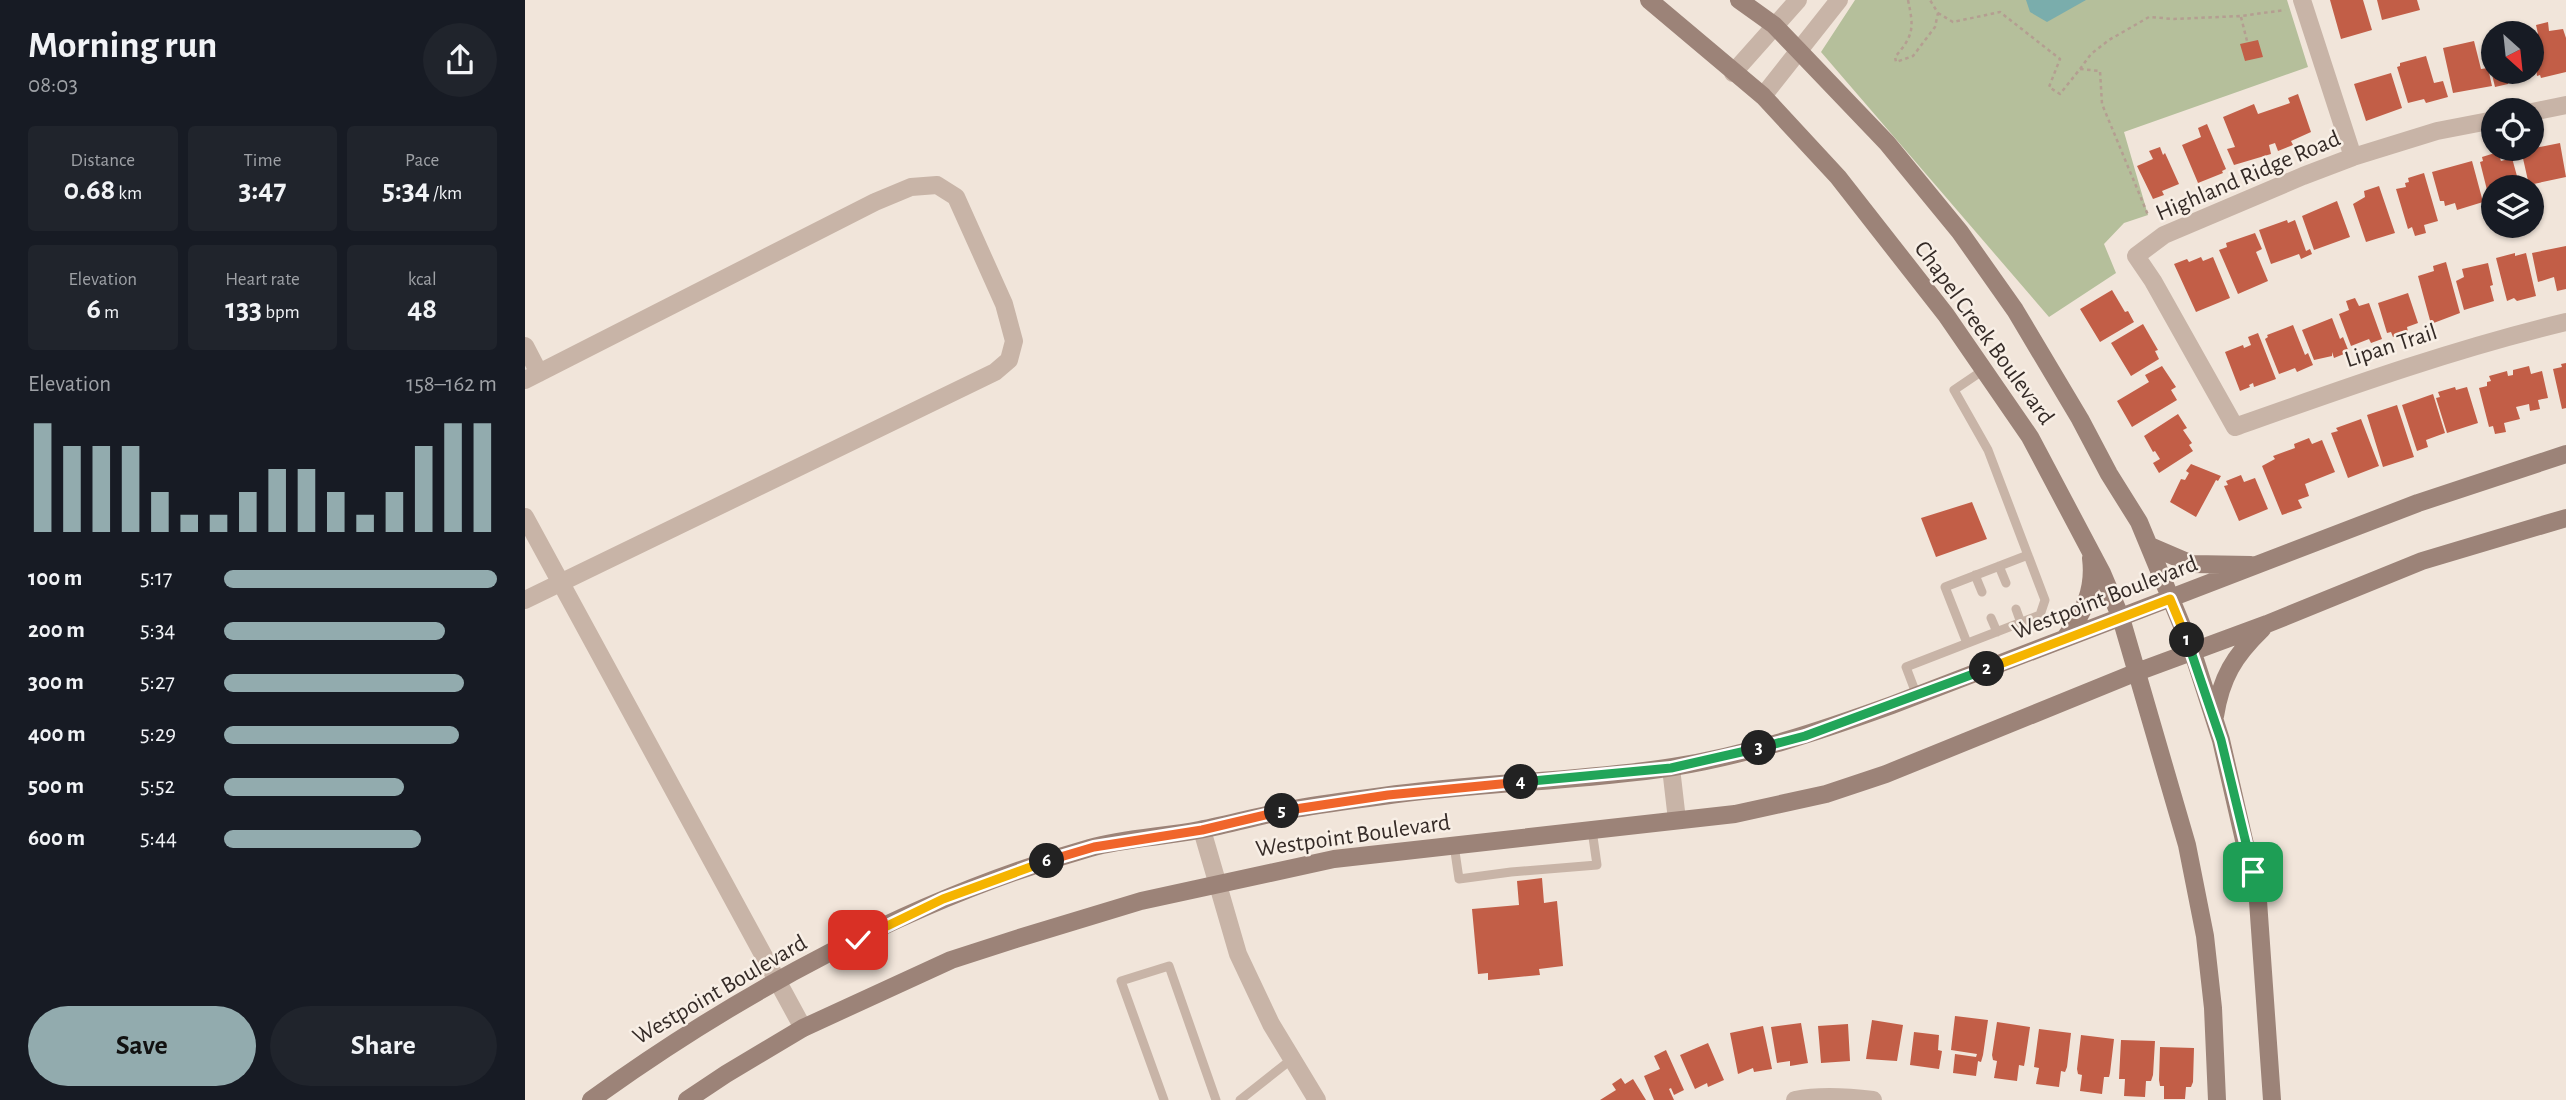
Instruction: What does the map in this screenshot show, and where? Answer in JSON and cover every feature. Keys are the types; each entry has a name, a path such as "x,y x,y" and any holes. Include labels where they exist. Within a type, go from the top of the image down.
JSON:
{"main road":[{"name":"Chapel Creek Boulevard","path":"1649,0 1763,96 1838,177 1946,314 1985,369 2030,437 2090,551 2121,618 2187,845 2205,936 2213,1008 2217,1100"},
{"name":"Chapel Creek Boulevard","path":"1739,0 1774,26 1887,143 1960,232 2028,332 2139,522 2192,650 2214,719 2253,872 2258,901 2272,1100"},
{"name":"Westpoint Boulevard","path":"591,1100 648,1059 723,1011 943,899 1008,874 1094,847 1202,830 1292,809 1388,795 1671,768 1735,755 1805,736 1917,696 2419,503 2566,454"},
{"name":"Westpoint Boulevard","path":"687,1100 803,1028 951,960 1141,901 1334,859 1735,814 1838,790 1886,774 2137,671 2267,624 2422,561 2566,517"},
{"path":"2150,546 2192,564 2258,566"},
{"path":"2064,640 2079,620 2089,598 2093,573 2090,551"},
{"path":"2214,719 2219,693 2231,666 2267,624"}],"street":[{"path":"1733,73 1798,0"},
{"path":"1763,96 1839,0"},
{"path":"2302,0 2353,157"},
{"path":"2544,110 2566,105"},
{"name":"Highland Ridge Road","path":"2235,427 2153,281 2136,256 2164,235 2303,176 2437,131 2481,123"},
{"path":"525,346 532,377 875,201 911,187 937,185 956,197 1004,304 1014,341 1009,360 995,372 525,600"},
{"name":"Lipan Trail","path":"2235,427 2430,358 2566,322"},
{"path":"525,517 803,1028"},
{"path":"1671,768 1677,820"},
{"path":"1202,830 1238,954 1271,1024 1317,1100"},
{"path":"1795,1100 1852,1097 1874,1100"}],"lane":[{"path":"1917,696 1906,667 2040,615 2045,600 1989,450 1954,390 1985,369"},
{"path":"1967,643 1945,587 2028,555"},
{"path":"1999,566 2006,583"},
{"path":"1975,575 1982,592"},
{"path":"2016,609 2021,623"},
{"path":"1991,618 1997,632"},
{"path":"1454,845 1459,879 1597,865 1593,830"},
{"path":"1164,1100 1121,981 1169,966 1216,1100"},
{"path":"1240,1100 1292,1059"}],"path":[{"path":"1908,0 1913,26 1908,41 1895,57 1896,62 1913,56 1935,27 1938,13"},
{"path":"1930,0 1938,13 1953,22 2000,12 2060,59 2049,87 2060,94 2091,54 2109,40 2150,17 2174,19 2241,16 2285,10"},
{"path":"2241,16 2247,41"},
{"path":"2080,68 2100,71 2102,104 2148,215"}],"green space":[{"path":"1855,0 2287,0 2308,67 2124,132 2148,215 2124,223 2104,244 2116,273 2049,317 1821,52"}],"water":[{"path":"2026,0 2086,0 2047,22 2030,12"}],"building":[{"path":"2330,0 2363,0 2372,30 2341,39"},
{"path":"2377,0 2417,0 2420,10 2382,20"},
{"path":"2548,22 2549,31 2563,29 2566,38 2566,72 2545,77 2545,23"},
{"path":"2258,40 2263,57 2245,61 2240,44"},
{"path":"2474,41 2481,69 2481,84 2492,86 2453,93 2443,48"},
{"path":"2426,56 2434,83 2443,81 2448,97 2426,103 2424,99 2408,103 2397,67 2400,63"},
{"path":"2391,73 2402,108 2366,121 2354,84"},
{"path":"2298,94 2311,132 2291,141 2293,145 2278,151 2275,143 2269,145 2271,154 2234,165 2227,149 2235,147 2223,117 2254,104 2258,114 2290,103 2288,98"},
{"path":"2207,124 2226,169 2223,173 2198,183 2182,145 2201,137 2198,128"},
{"path":"2560,143 2566,177 2544,182 2544,175 2527,175 2524,161 2544,161 2544,146"},
{"path":"2160,147 2179,184 2162,191 2164,195 2153,199 2137,166 2153,159 2149,151"},
{"path":"2472,161 2481,203 2457,210 2455,203 2445,206 2444,201 2440,201 2432,172"},
{"path":"2513,161 2517,175 2483,175 2480,162"},
{"path":"2424,173 2438,221 2424,225 2426,233 2415,236 2412,227 2408,229 2396,189 2406,187 2408,178"},
{"path":"2379,186 2395,233 2366,242 2353,204 2365,197 2364,191"},
{"path":"2337,201 2350,237 2314,250 2302,216"},
{"path":"2287,220 2288,223 2295,220 2306,251 2310,249 2312,254 2301,259 2299,254 2271,264 2259,230"},
{"path":"2255,233 2262,249 2256,252 2268,281 2238,294 2219,250 2227,247 2226,243"},
{"path":"2566,246 2566,289 2557,291 2554,277 2538,282 2532,253"},
{"path":"2515,253 2515,256 2526,253 2536,296 2507,301 2496,258"},
{"path":"2201,257 2203,261 2213,257 2230,298 2196,312 2174,264"},
{"path":"2446,262 2460,313 2431,324 2418,276 2434,271 2433,266"},
{"path":"2488,263 2494,301 2464,310 2456,281 2464,277 2462,269"},
{"path":"2112,290 2134,322 2100,342 2080,309"},
{"path":"2408,293 2418,323 2407,327 2408,332 2393,337 2391,332 2387,333 2378,303"},
{"path":"2355,298 2359,306 2369,303 2382,339 2371,343 2369,339 2351,346 2339,314 2349,310 2346,301"},
{"path":"2332,318 2340,339 2343,337 2349,352 2334,358 2332,352 2332,356 2314,360 2302,330"},
{"path":"2143,324 2158,350 2155,351 2159,359 2131,376 2111,343"},
{"path":"2293,325 2305,355 2308,353 2313,365 2297,372 2295,368 2279,374 2265,339 2267,335"},
{"path":"2258,333 2276,379 2254,387 2253,383 2240,391 2225,352 2251,345 2248,337"},
{"path":"2566,363 2566,408 2562,409 2553,369"},
{"path":"2162,366 2176,387 2171,390 2177,400 2132,427 2117,401 2149,382 2145,375"},
{"path":"2529,366 2531,374 2542,371 2548,398 2538,400 2540,409 2530,411 2529,404 2516,407 2520,419 2504,423 2506,432 2495,434 2493,426 2489,427 2479,388 2487,386 2487,382 2491,381 2489,376 2507,371 2508,376 2513,375 2513,370"},
{"path":"2455,387 2456,390 2467,387 2478,423 2447,433 2436,398 2440,397 2438,392"},
{"path":"2433,394 2445,433 2426,440 2428,447 2417,451 2402,405"},
{"path":"2397,405 2414,457 2383,467 2367,415"},
{"path":"2178,414 2187,428 2183,430 2192,443 2189,445 2193,451 2159,473 2153,463 2160,459 2144,436"},
{"path":"2361,419 2379,466 2348,478 2331,433 2338,431 2336,428"},
{"path":"2309,438 2312,444 2322,440 2335,472 2305,484 2309,496 2298,500 2302,508 2282,515 2262,466 2275,459 2273,456 2295,448 2294,444"},
{"path":"2191,464 2221,476 2216,480 2196,517 2170,502 2181,479 2185,480 2189,473 2186,471"},
{"path":"2241,475 2244,482 2255,478 2268,509 2239,521 2224,486 2228,485 2226,481"},
{"path":"1972,502 1987,539 1936,557 1921,518"},
{"path":"1542,878 1544,903 1557,901 1563,966 1539,969 1540,975 1488,980 1488,973 1478,974 1472,909 1519,905 1517,881"},
{"path":"1955,1016 1988,1020 1983,1055 1981,1062 1978,1061 1976,1076 1953,1073 1955,1054 1976,1057 1977,1054 1951,1050"},
{"path":"1872,1020 1903,1025 1897,1061 1866,1059"},
{"path":"1997,1022 2030,1027 2024,1066 2019,1065 2017,1081 1994,1078 1997,1061 1993,1060 1992,1055"},
{"path":"1801,1023 1808,1063 1790,1066 1790,1061 1777,1063 1771,1027"},
{"path":"1848,1024 1850,1061 1821,1063 1818,1026"},
{"path":"1763,1026 1772,1069 1754,1072 1753,1068 1738,1074 1730,1033"},
{"path":"2039,1029 2071,1033 2067,1067 2065,1072 2061,1071 2059,1087 2036,1084 2039,1068 2034,1067"},
{"path":"1914,1032 1939,1035 1938,1050 1942,1051 1939,1069 1910,1065"},
{"path":"2081,1035 2114,1039 2110,1073 2109,1077 2104,1077 2102,1094 2080,1091 2082,1075 2078,1074 2077,1069"},
{"path":"2121,1040 2155,1041 2153,1075 2151,1081 2146,1081 2145,1097 2124,1096 2125,1079 2119,1079"},
{"path":"1708,1043 1724,1080 1708,1087 1707,1083 1695,1089 1680,1055"},
{"path":"2160,1047 2194,1048 2193,1082 2191,1087 2186,1087 2185,1099 2164,1099 2164,1086 2160,1086 2159,1080"},
{"path":"1666,1050 1684,1090 1674,1095 1671,1088 1669,1089 1674,1100 1654,1100 1644,1076 1660,1069 1654,1056"},
{"path":"1621,1078 1625,1084 1633,1079 1646,1100 1600,1100 1616,1090 1612,1084"}],"route":[{"path":"858,940 943,899 1008,874 1094,847 1202,830 1292,809 1388,795 1671,768 1735,755 1805,736 1892,705 2170,599 2192,650 2221,740 2253,872"}]}
